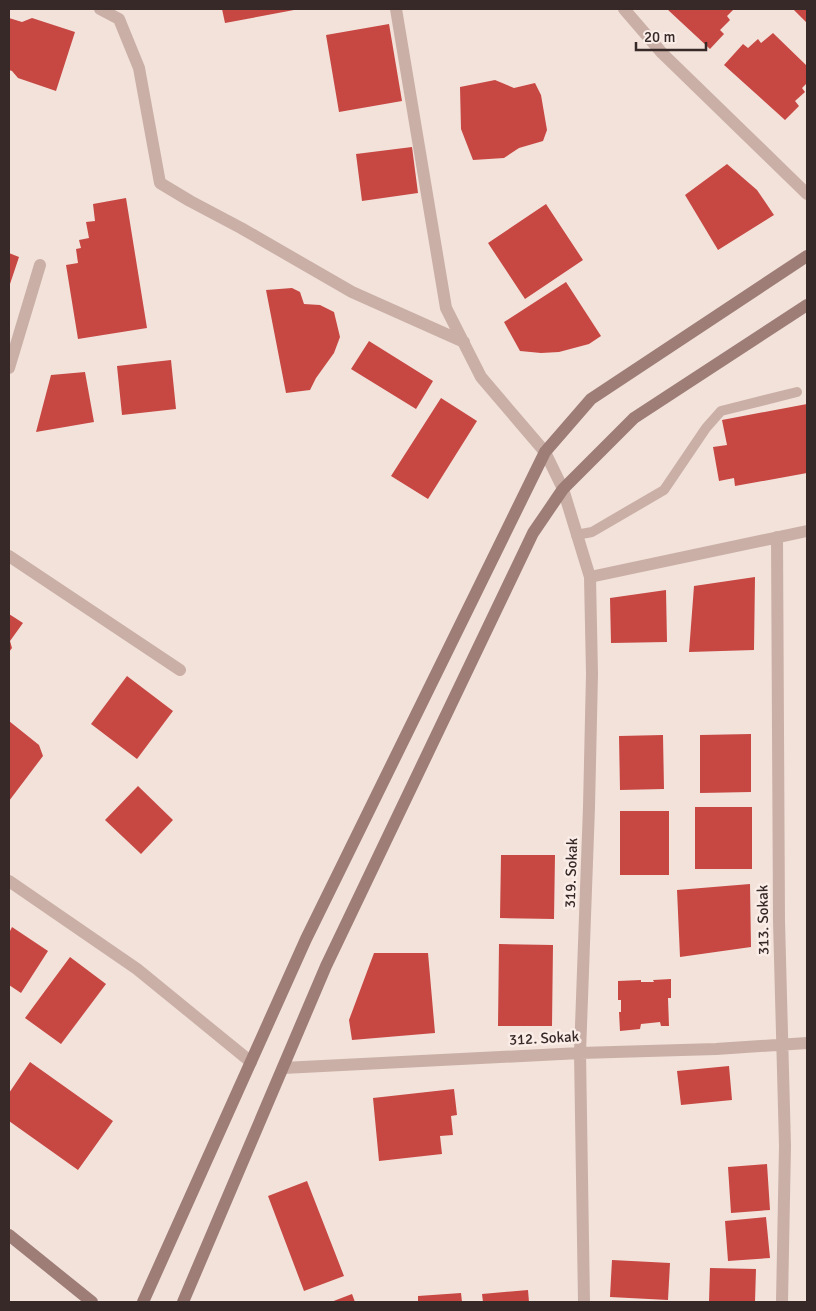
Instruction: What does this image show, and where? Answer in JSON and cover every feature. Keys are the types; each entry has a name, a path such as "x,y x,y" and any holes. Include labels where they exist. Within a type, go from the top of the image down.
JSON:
{"street":[{"path":"100,9 119,19 139,68 160,183 352,292 464,342"},
{"name":"319. Sokak","path":"396,9 446,308 482,377 545,452 563,489 590,577 592,674 580,1053 584,1302"},
{"path":"624,9 662,53 807,194"},
{"path":"143,1302 306,939 545,452 591,399 807,256"},
{"path":"9,368 40,265"},
{"path":"183,1302 326,966 533,533 563,489 634,418 807,305"},
{"path":"590,577 807,531"},
{"name":"313. Sokak","path":"777,537 779,911 785,1146 782,1302"},
{"path":"9,556 180,670"},
{"path":"9,881 137,969 251,1062"},
{"name":"312. Sokak","path":"282,1068 580,1053 716,1049 807,1043"},
{"path":"9,1235 92,1302"}],"lane":[{"path":"576,535 592,532 664,490 706,428 721,411 797,392"}],"building":[{"path":"222,9 294,9 294,10 225,23"},
{"path":"667,9 734,9 727,16 730,20 720,30 724,34 710,49"},
{"path":"793,9 807,9 807,23"},
{"path":"9,18 22,22 32,18 75,32 56,91 18,78 9,70"},
{"path":"389,24 402,101 339,112 326,35"},
{"path":"773,33 807,66 807,83 802,88 805,92 795,101 799,106 785,120 724,65 743,44 748,48 758,39 761,43"},
{"path":"495,80 514,88 535,83 541,95 547,130 543,141 519,148 504,158 473,160 461,129 460,87"},
{"path":"412,147 418,193 362,201 356,154"},
{"path":"727,164 757,190 774,215 718,250 685,195"},
{"path":"126,198 147,328 78,339 66,265 78,263 76,249 81,248 79,240 89,238 86,222 95,221 93,204"},
{"path":"546,204 583,260 525,299 488,243"},
{"path":"9,253 19,257 9,287"},
{"path":"566,282 601,336 589,344 559,352 520,351 504,322"},
{"path":"292,288 300,292 304,304 320,305 334,312 340,337 334,353 310,390 286,393 266,290"},
{"path":"369,341 433,381 416,409 351,369"},
{"path":"171,360 176,409 122,415 117,366"},
{"path":"85,372 94,422 36,432 51,375"},
{"path":"441,398 477,421 428,499 391,476"},
{"path":"807,404 807,473 735,486 734,478 719,481 713,447 727,445 722,420"},
{"path":"755,577 754,650 689,652 694,586"},
{"path":"666,590 667,642 611,643 610,598"},
{"path":"9,614 23,623 10,641 12,648 9,652"},
{"path":"127,676 173,711 137,759 91,724"},
{"path":"9,721 39,745 43,756 9,801"},
{"path":"751,734 751,792 700,793 700,735"},
{"path":"663,735 664,789 620,790 619,736"},
{"path":"138,786 173,820 141,854 105,820"},
{"path":"695,807 752,807 752,869 695,869"},
{"path":"620,811 669,811 669,875 620,875"},
{"path":"501,855 555,855 554,919 500,918"},
{"path":"750,884 751,947 680,957 677,890"},
{"path":"12,927 48,951 21,993 9,985 9,933"},
{"path":"499,944 553,945 552,1026 498,1026"},
{"path":"374,953 428,953 435,1033 352,1040 349,1020"},
{"path":"70,957 106,984 61,1044 25,1018"},
{"path":"671,979 671,998 668,998 669,1026 661,1026 660,1022 641,1024 640,1029 620,1031 619,1012 621,1012 621,1000 618,1000 618,981 641,980 641,982 654,982 653,980"},
{"path":"30,1062 113,1121 78,1170 9,1121 9,1093"},
{"path":"729,1066 732,1100 681,1105 677,1071"},
{"path":"454,1089 457,1115 451,1116 453,1135 440,1136 442,1154 379,1161 373,1098"},
{"path":"767,1164 770,1210 731,1213 728,1167"},
{"path":"307,1181 344,1276 304,1291 268,1196"},
{"path":"766,1217 770,1258 728,1261 725,1221"},
{"path":"612,1260 670,1263 668,1300 610,1297"},
{"path":"710,1268 756,1269 755,1302 709,1302"},
{"path":"528,1290 529,1302 483,1302 482,1294"},
{"path":"461,1293 462,1302 418,1302 418,1296"},
{"path":"352,1294 355,1302 331,1302"}]}
